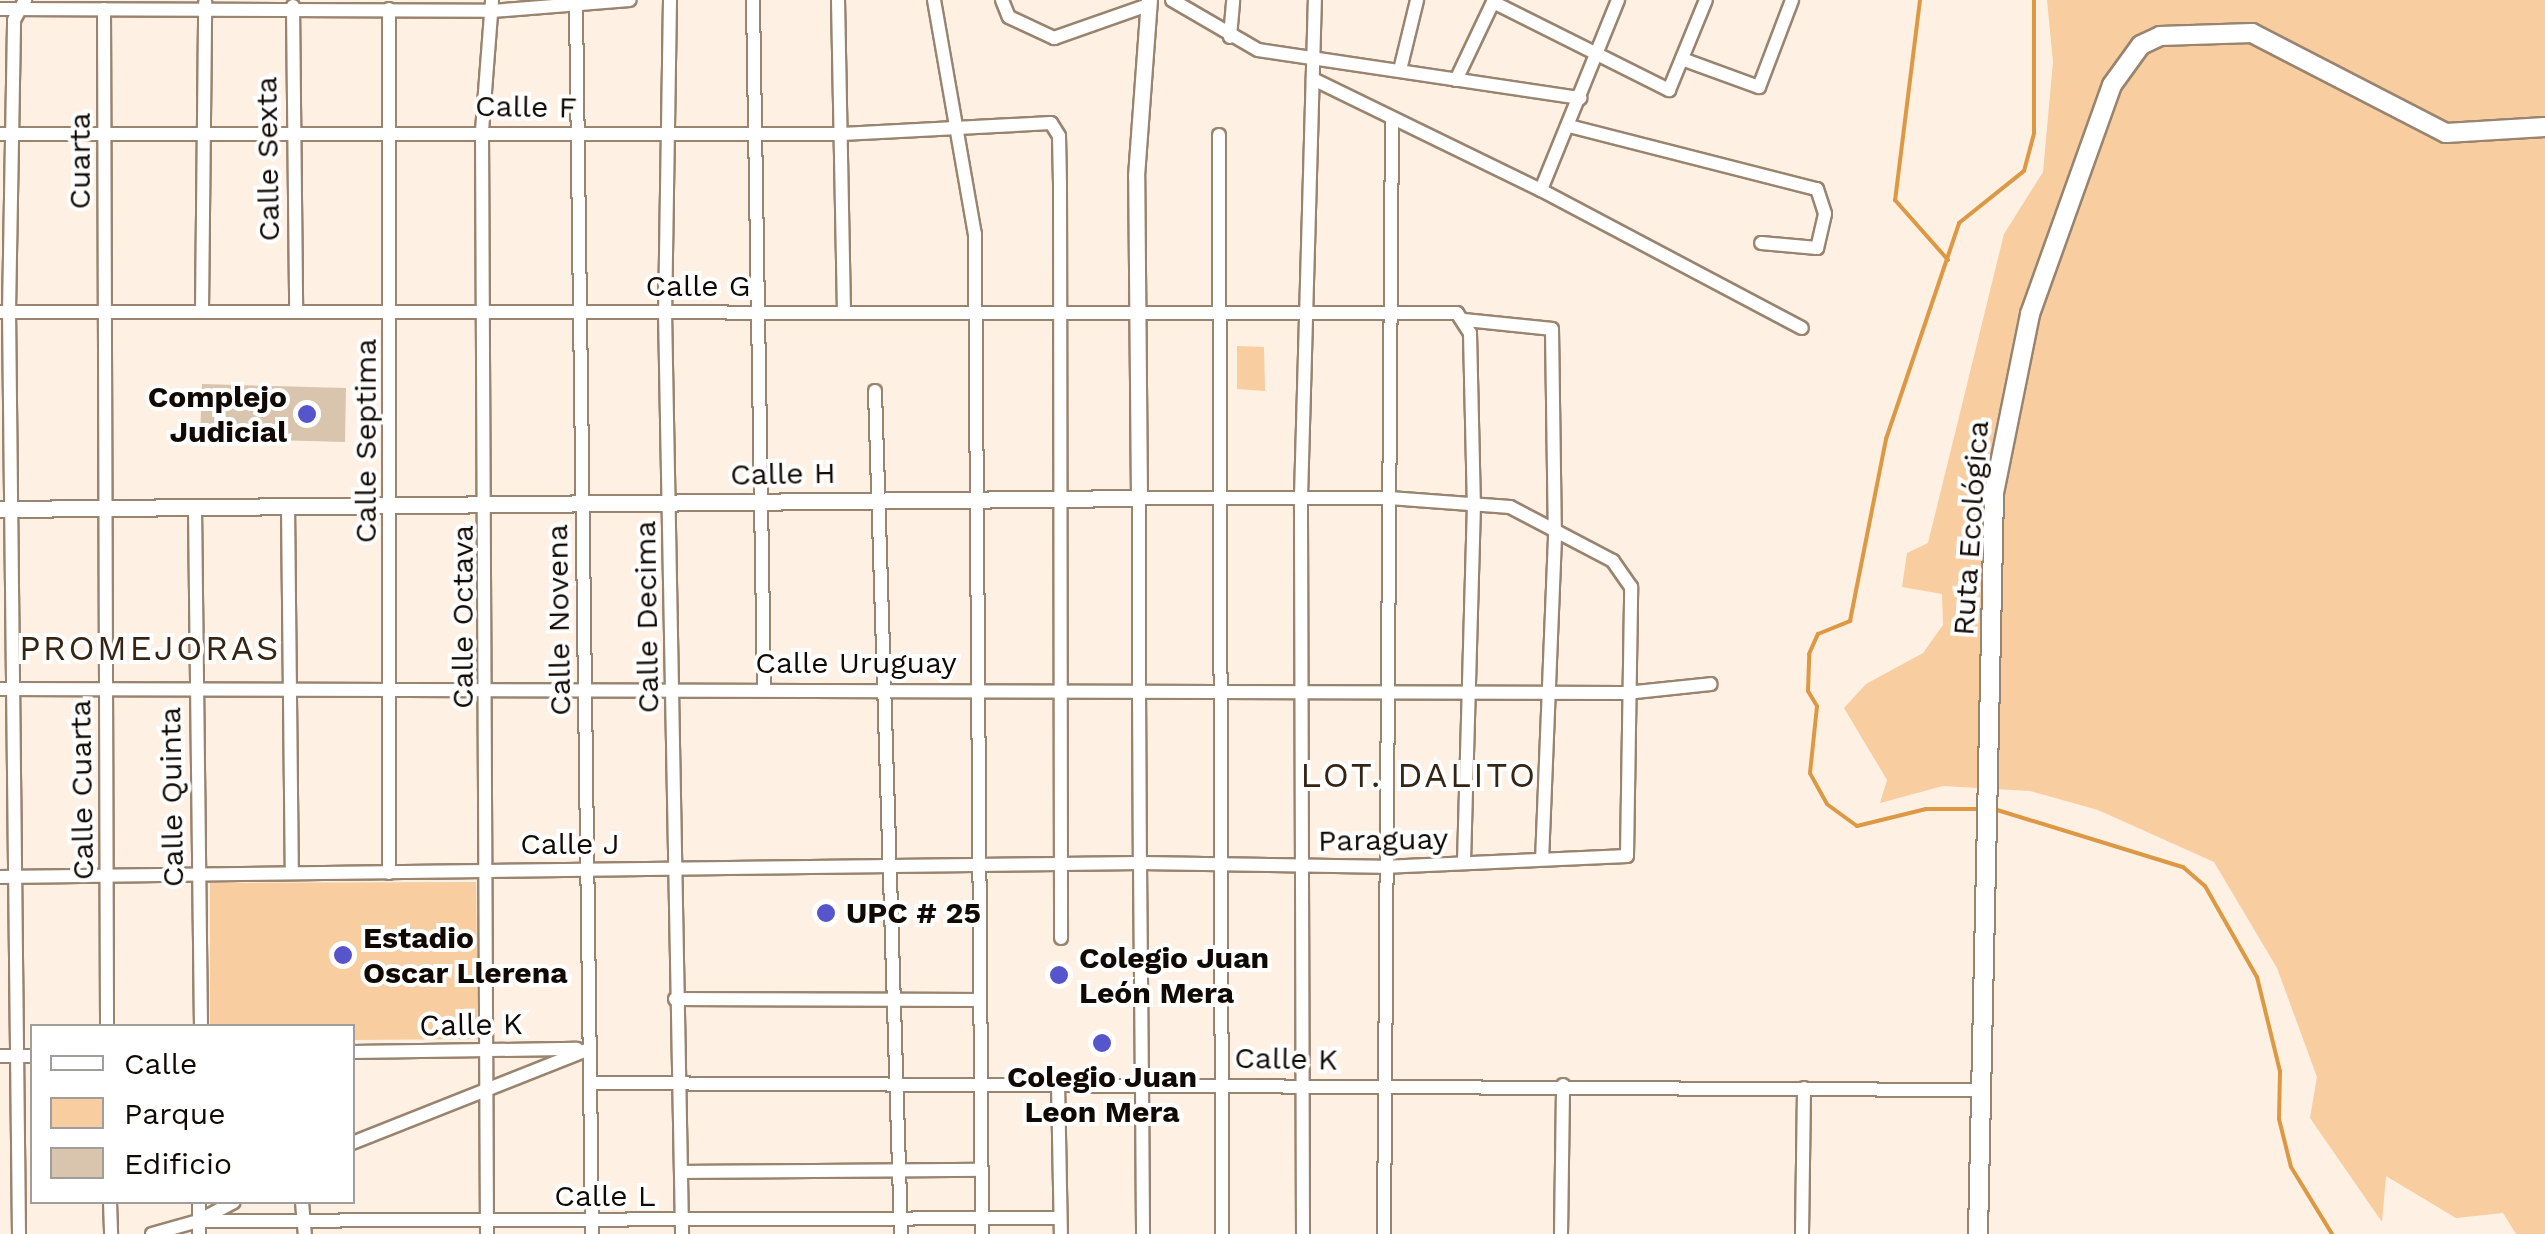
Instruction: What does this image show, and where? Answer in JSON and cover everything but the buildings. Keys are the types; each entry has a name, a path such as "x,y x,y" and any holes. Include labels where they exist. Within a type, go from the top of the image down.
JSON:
{"main road":[{"name":"Ruta Ecológica","path":"1978,1234 1982,1090 1980,872 1994,493 2008,407 2063,214 2126,61 2160,36 2252,33 2446,133 2545,127"}],"street":[{"path":"0,9 23,4 104,9 204,4 361,4 389,9 630,0"},
{"name":"Calle Decima","path":"670,0 665,311 682,1228"},
{"path":"753,0 754,311 764,688"},
{"path":"838,0 844,311"},
{"path":"934,0 975,234 975,1000 982,1234"},
{"path":"1002,0 1009,18 1054,38 1149,2 1136,176 1143,1234"},
{"path":"1172,0 1230,38 1314,61 1580,98"},
{"path":"1230,38 1233,0"},
{"path":"1303,1234 1301,497 1310,314 1316,0"},
{"path":"1400,70 1417,0"},
{"path":"1541,190 1618,0"},
{"path":"1456,80 1492,1 1666,90 1706,0"},
{"path":"1682,58 1759,87 1792,0"},
{"path":"20,1234 7,877 4,312 6,134 23,4"},
{"path":"202,310 204,4"},
{"name":"Calle Octava","path":"488,1228 491,870 482,131 492,5"},
{"name":"Calle Novena","path":"576,5 592,1228"},
{"name":"Calle Sexta","path":"292,6 296,311"},
{"name":"Cuarta","path":"104,9 106,313"},
{"name":"Calle Septima","path":"389,9 389,873"},
{"path":"1313,79 1541,190 1802,328"},
{"path":"1384,1234 1383,867 1396,315 1392,118"},
{"name":"Calle F","path":"6,134 842,134 1051,123 1060,136 1056,314"},
{"path":"1569,126 1816,189 1825,214 1817,248 1761,243"},
{"path":"1219,134 1217,316 1226,495 1222,1234"},
{"name":"Calle G","path":"4,312 844,311 1217,316 1457,313 1465,320 1552,328 1555,537"},
{"name":"Calle Cuarta","path":"106,313 107,1024"},
{"path":"1056,314 1060,938"},
{"path":"1464,862 1472,690 1474,504 1465,320"},
{"path":"874,391 891,1085 900,1228"},
{"name":"Calle H","path":"6,509 1226,495 1389,498 1525,511 1555,537 1614,561 1630,587 1627,856"},
{"path":"288,506 292,872"},
{"name":"Calle Quinta","path":"194,507 201,1024"},
{"path":"1542,858 1555,537"},
{"name":"Calle Uruguay","path":"6,690 1388,687 1626,693 1711,684"},
{"name":"Paraguay","path":"1140,863 1383,867 1627,856"},
{"name":"Calle J","path":"7,877 1140,863"},
{"path":"676,999 975,1000"},
{"path":"355,1142 589,1048"},
{"name":"Calle K","path":"355,1052 589,1048"},
{"path":"0,1056 30,1056"},
{"name":"Calle K","path":"590,1083 980,1086 1225,1082 1303,1086 1982,1090"},
{"path":"1058,1083 1061,1234"},
{"path":"1561,1234 1563,1085"},
{"path":"1802,1234 1804,1088"},
{"path":"682,1172 981,1170"},
{"path":"110,1204 111,1234"},
{"path":"198,1228 231,1204"},
{"name":"Calle L","path":"152,1234 198,1228 900,1228 982,1218 1059,1218"}],"green space":[{"path":"2047,0 2545,0 2545,1234 2516,1234 2503,1213 2456,1218 2386,1176 2382,1222 2310,1118 2317,1077 2277,968 2214,862 2098,810 2030,791 1943,786 1880,803 1887,780 1844,708 1866,684 1923,653 1943,625 1942,594 1902,587 1907,553 1928,543 2004,234 2043,172 2053,62"},
{"path":"1237,346 1264,347 1265,391 1237,389"},
{"name":"Estadio Oscar Llerena","path":"476,882 478,1039 355,1040 355,1024 210,1024 210,883"}],"waterway":[{"path":"1920,0 1895,200 1948,260"},
{"path":"1980,809 1926,809 1857,826 1827,804 1810,773 1817,706 1808,691 1809,654 1818,634 1850,621 1886,439 1959,223 2024,171 2034,133 2034,0"},
{"path":"1994,809 2183,867 2205,886 2257,977 2280,1071 2279,1119 2291,1167 2332,1234"}],"place":[{"name":"Complejo Judicial","path":"307,414"},
{"name":"UPC # 25","path":"826,913"},
{"name":"Estadio Oscar Llerena","path":"343,955"},
{"name":"Colegio Juan León Mera","path":"1059,975"},
{"name":"Colegio Juan Leon Mera","path":"1102,1043"}],"district":[{"name":"PROMEJORAS","path":"150,648"},
{"name":"LOT. DALITO","path":"1419,775"}]}
